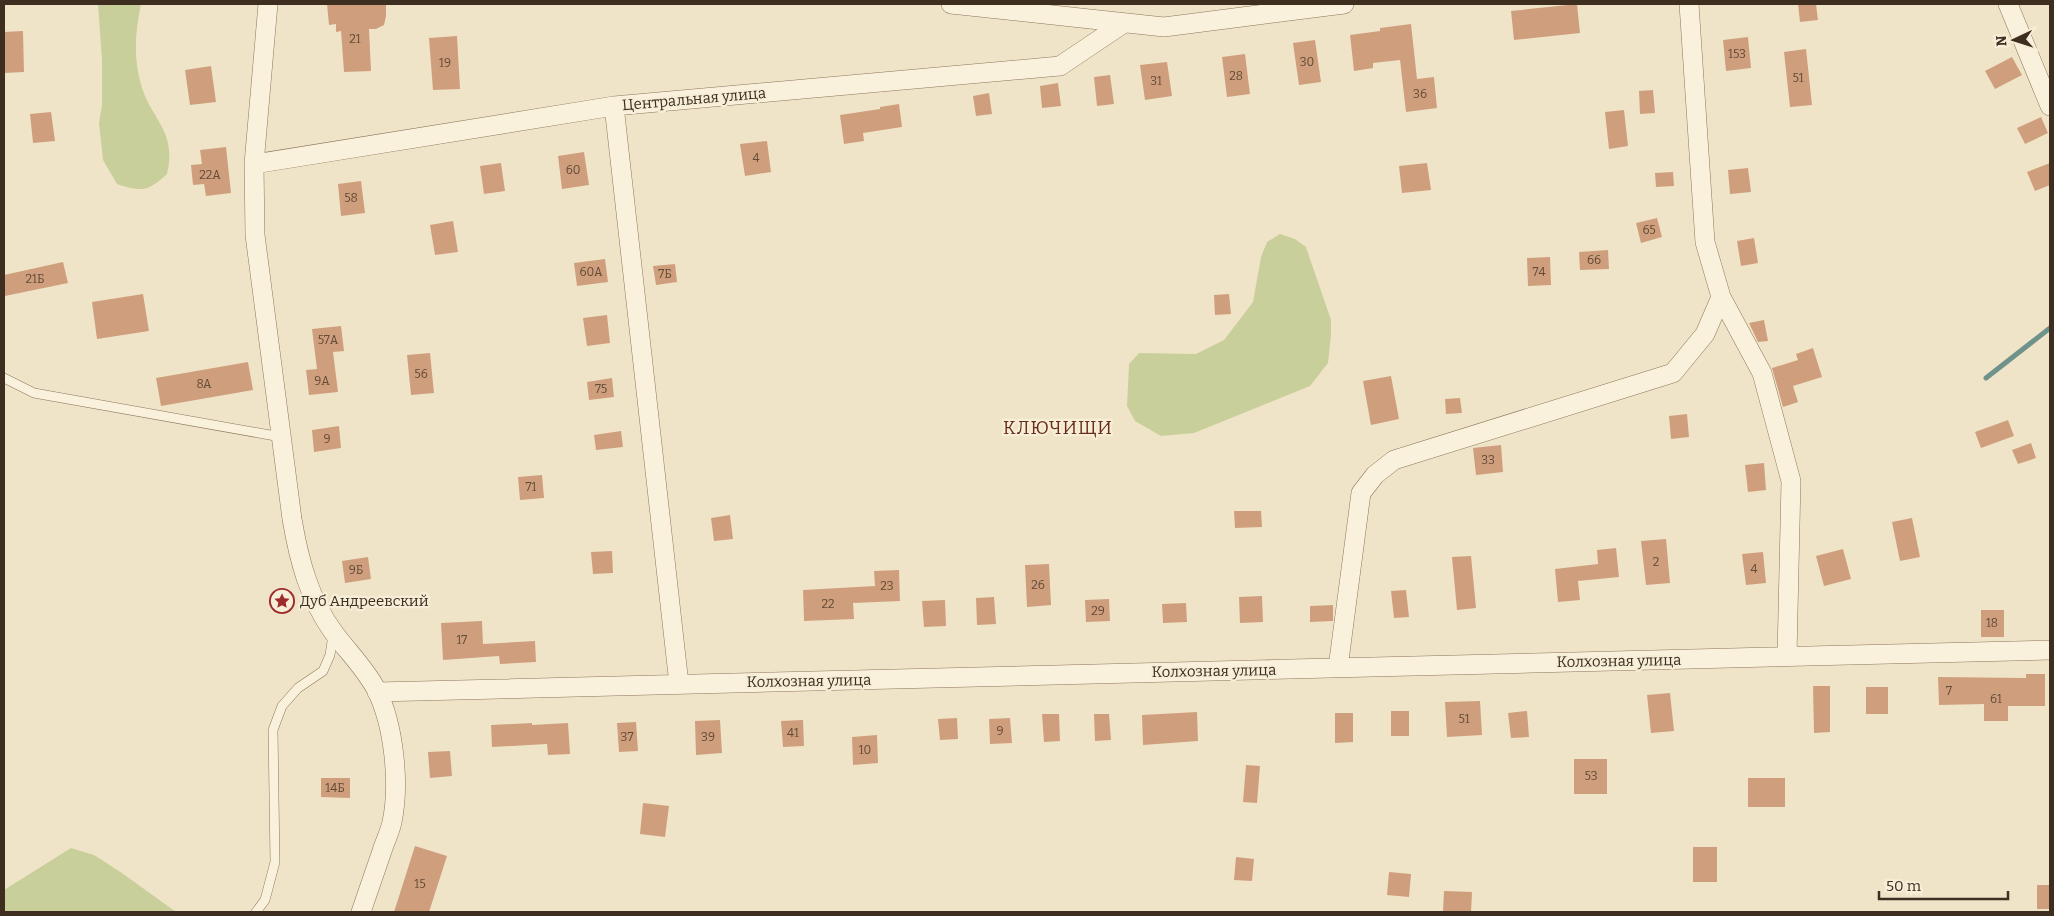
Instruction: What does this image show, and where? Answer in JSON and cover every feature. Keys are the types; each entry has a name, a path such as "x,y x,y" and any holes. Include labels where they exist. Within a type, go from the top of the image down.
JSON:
{"street":[{"path":"268,4 254,164 255,235 299,558 312,594 333,632 357,660 377,692 390,730 395,760 396,786 392,822 361,912"},
{"path":"951,4 1164,27 1344,4"},
{"path":"1689,4 1706,242 1720,298 1762,373 1791,481 1787,656"},
{"path":"2008,4 2050,106"},
{"name":"Центральная улица","path":"254,164 614,106 1060,66 1124,23"},
{"path":"614,106 679,684"},
{"path":"1338,668 1361,493 1376,475 1394,460 1673,373 1705,334 1720,298"},
{"name":"Колхозная улица","path":"377,692 2050,650"}],"lane":[{"path":"4,378 34,393 282,437"},
{"path":"256,912 265,900 275,862 273,730 282,706 298,688 323,671 330,655 333,632"}],"green space":[{"path":"98,4 141,4 136,36 137,67 142,88 162,128 169,147 167,174 155,184 144,189 117,184 103,160 99,123 102,105 102,60"},
{"path":"1280,234 1295,239 1306,247 1331,320 1328,363 1310,386 1194,433 1161,436 1135,421 1127,406 1129,364 1139,353 1196,354 1224,340 1253,302 1261,257 1267,242"},
{"path":"71,848 94,855 176,912 4,912 4,890"}],"building":[{"path":"327,4 386,4 384,25 376,29 369,29 371,71 344,72 341,31 336,32 336,24 329,25"},
{"path":"1577,4 1580,33 1514,40 1511,11"},
{"path":"1798,4 1816,4 1818,20 1800,22"},
{"path":"1411,24 1417,79 1434,77 1437,108 1406,112 1400,60 1373,63 1373,68 1354,71 1350,35 1380,31 1380,28"},
{"path":"23,31 24,72 4,73 4,32"},
{"path":"457,36 460,89 433,90 429,38"},
{"path":"1748,37 1751,68 1726,71 1723,40"},
{"path":"1315,40 1321,82 1299,85 1293,43"},
{"path":"1806,49 1812,105 1790,107 1784,52"},
{"path":"1245,54 1250,94 1227,97 1222,57"},
{"path":"2012,57 2022,75 1995,89 1985,71"},
{"path":"1167,62 1172,96 1145,100 1140,65"},
{"path":"211,66 216,102 190,105 185,70"},
{"path":"1110,75 1114,104 1097,106 1094,77"},
{"path":"1058,83 1061,106 1042,108 1040,86"},
{"path":"1653,90 1655,113 1640,114 1639,91"},
{"path":"989,93 992,114 976,116 973,96"},
{"path":"899,104 902,127 863,133 864,141 844,144 840,115"},
{"path":"1624,110 1628,146 1609,149 1605,112"},
{"path":"51,112 55,141 33,143 30,114"},
{"path":"2041,117 2048,133 2025,144 2017,128"},
{"path":"767,141 771,172 745,176 740,144"},
{"path":"226,147 231,193 206,196 204,184 193,185 191,165 202,164 200,150"},
{"path":"584,152 589,185 562,189 558,156"},
{"path":"501,163 505,191 484,194 480,166"},
{"path":"1427,163 1431,190 1402,193 1399,166"},
{"path":"2050,163 2050,185 2035,191 2027,172"},
{"path":"1748,168 1751,192 1730,194 1728,170"},
{"path":"1673,172 1674,186 1656,187 1655,173"},
{"path":"361,181 365,213 341,216 338,184"},
{"path":"1657,218 1662,237 1641,243 1636,223"},
{"path":"453,221 458,252 435,255 430,225"},
{"path":"1754,238 1758,263 1741,266 1737,241"},
{"path":"1608,250 1609,269 1580,270 1579,252"},
{"path":"1550,257 1551,285 1528,286 1527,258"},
{"path":"605,259 608,282 577,286 574,263"},
{"path":"63,262 68,283 5,296 4,275"},
{"path":"675,264 677,282 656,285 653,266"},
{"path":"143,294 149,331 97,339 92,302"},
{"path":"1229,294 1231,314 1215,315 1214,295"},
{"path":"607,315 610,343 587,346 583,318"},
{"path":"1764,320 1768,341 1758,342 1749,323"},
{"path":"341,326 344,351 333,352 338,392 309,395 306,370 317,369 312,329"},
{"path":"1813,348 1822,377 1793,386 1798,402 1783,407 1772,368 1798,360 1796,354"},
{"path":"430,353 434,393 411,395 407,355"},
{"path":"248,362 253,390 161,406 156,378"},
{"path":"1391,376 1399,419 1371,425 1363,381"},
{"path":"612,378 614,397 589,400 587,382"},
{"path":"1460,398 1462,413 1446,414 1445,399"},
{"path":"1687,414 1689,437 1671,439 1669,416"},
{"path":"2008,420 2014,436 1981,448 1975,432"},
{"path":"339,426 341,448 314,452 312,430"},
{"path":"621,431 623,447 596,450 594,435"},
{"path":"2031,443 2036,458 2018,464 2012,450"},
{"path":"1501,445 1503,472 1476,475 1473,448"},
{"path":"1764,463 1766,490 1748,492 1745,465"},
{"path":"542,475 544,498 520,500 518,477"},
{"path":"1234,511 1261,511 1262,527 1235,528"},
{"path":"730,515 733,539 714,541 711,518"},
{"path":"1912,518 1920,557 1900,561 1892,522"},
{"path":"1666,539 1670,583 1646,585 1641,541"},
{"path":"1616,548 1619,577 1578,581 1580,600 1558,602 1555,569 1598,564 1597,550"},
{"path":"1843,549 1851,579 1824,586 1816,556"},
{"path":"612,551 613,573 593,574 591,552"},
{"path":"1763,552 1766,583 1746,585 1742,554"},
{"path":"1471,556 1476,608 1457,610 1452,557"},
{"path":"368,557 371,579 345,583 342,561"},
{"path":"1049,564 1051,605 1027,607 1025,565"},
{"path":"899,570 900,601 853,603 854,619 804,621 803,590 875,586 874,571"},
{"path":"1406,590 1409,617 1394,618 1391,591"},
{"path":"1262,596 1263,622 1240,623 1239,597"},
{"path":"994,597 996,624 977,625 976,598"},
{"path":"1109,599 1110,621 1086,622 1085,600"},
{"path":"945,600 946,626 924,627 922,601"},
{"path":"1186,603 1187,622 1163,623 1162,604"},
{"path":"1333,605 1333,621 1310,622 1310,606"},
{"path":"1981,610 2004,610 2004,637 1981,637"},
{"path":"482,621 483,644 535,641 536,662 500,664 499,656 443,660 441,623"},
{"path":"2026,674 2045,674 2045,706 2008,706 2008,721 1984,721 1984,704 1939,705 1938,677 2026,678"},
{"path":"1813,686 1830,686 1830,732 1814,733"},
{"path":"1866,687 1888,687 1888,714 1866,714"},
{"path":"1670,693 1674,731 1651,733 1647,695"},
{"path":"1480,701 1482,735 1447,737 1445,702"},
{"path":"1391,711 1409,711 1409,736 1391,736"},
{"path":"1527,711 1529,737 1511,738 1508,713"},
{"path":"1197,712 1198,741 1143,745 1142,715"},
{"path":"1335,713 1353,713 1353,742 1335,743"},
{"path":"1042,714 1059,714 1060,741 1044,742"},
{"path":"1094,714 1109,714 1111,740 1095,741"},
{"path":"957,718 958,739 940,740 938,719"},
{"path":"1010,718 1012,743 990,744 989,719"},
{"path":"720,720 722,753 696,755 695,721"},
{"path":"803,720 804,746 783,747 781,721"},
{"path":"636,722 638,751 619,752 617,723"},
{"path":"532,723 532,725 568,723 570,754 548,755 547,744 492,747 491,725"},
{"path":"877,735 878,763 853,765 852,737"},
{"path":"450,751 452,776 430,778 428,752"},
{"path":"1574,759 1607,759 1607,794 1574,794"},
{"path":"1246,765 1260,766 1257,803 1243,802"},
{"path":"321,778 350,778 350,798 321,797"},
{"path":"1748,778 1785,778 1785,807 1748,807"},
{"path":"643,803 669,806 665,837 640,834"},
{"path":"415,846 447,856 429,912 394,912"},
{"path":"1693,847 1717,847 1717,882 1693,882"},
{"path":"1236,857 1254,859 1252,881 1234,880"},
{"path":"1389,872 1411,874 1409,897 1387,895"},
{"path":"2037,885 2050,885 2050,909 2037,909"},
{"path":"1444,891 1472,892 1471,912 1443,912"}],"waterway":[{"path":"1986,378 2050,328"}],"place":[{"name":"Дуб Андреевский","path":"282,601"}],"district":[{"name":"КЛЮЧИЩИ","path":"1058,428"}]}
